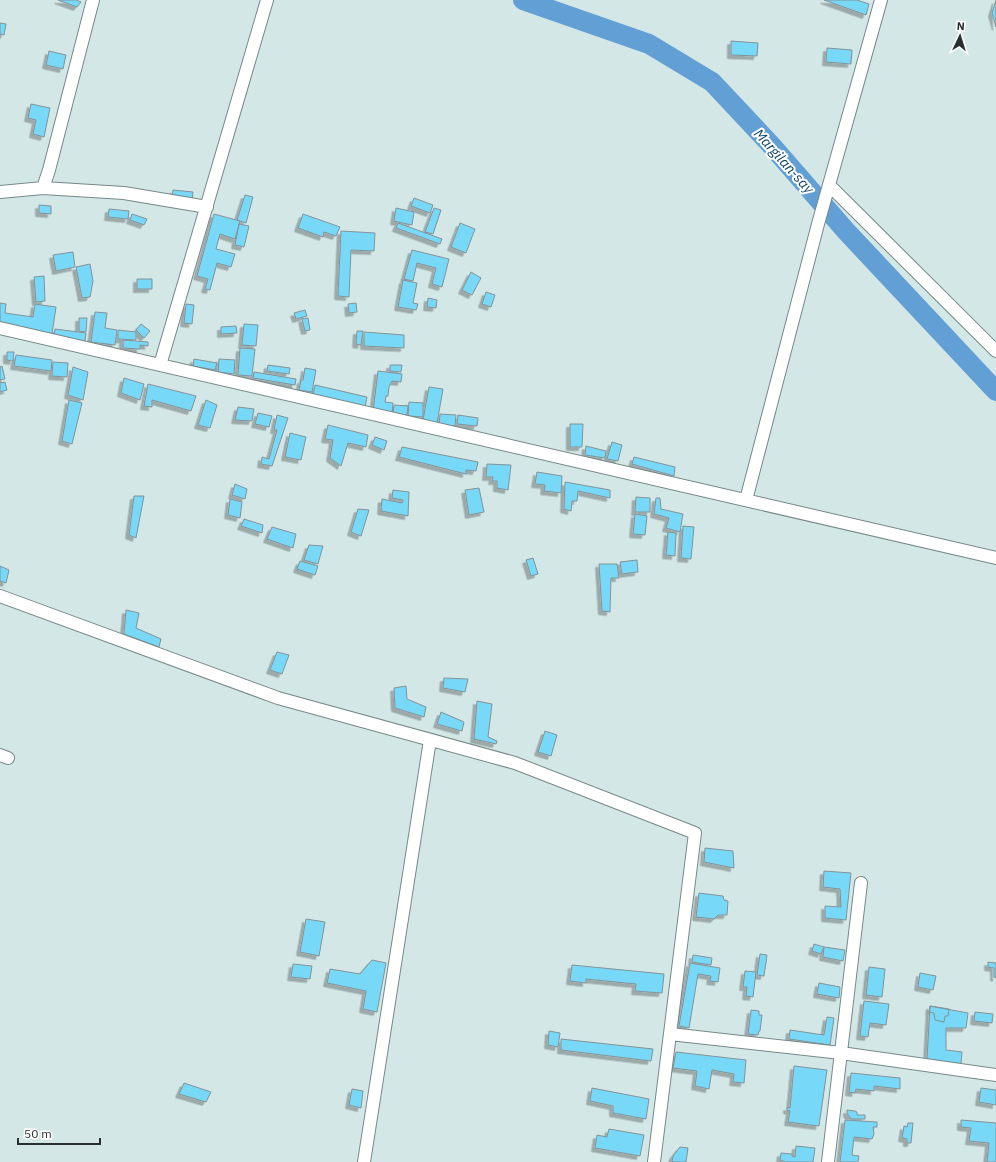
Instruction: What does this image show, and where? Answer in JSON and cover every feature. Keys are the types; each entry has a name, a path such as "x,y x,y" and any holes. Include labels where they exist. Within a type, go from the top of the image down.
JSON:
{"street":[{"path":"43,188 49,170 92,0"},
{"path":"160,365 267,0"},
{"path":"746,500 829,185 880,0"},
{"path":"829,185 996,351"},
{"path":"0,192 43,188 124,193 207,208"},
{"path":"0,328 996,558"},
{"path":"0,596 278,698 515,763 695,833 654,1162"},
{"path":"364,1162 430,740"},
{"path":"828,1162 861,883"},
{"path":"670,1034 841,1053 996,1075"}],"building":[{"path":"58,0 76,0 81,2 77,7"},
{"path":"824,0 857,0 869,4 866,15"},
{"path":"996,0 996,27 992,13"},
{"path":"0,23 6,24 4,35 0,34"},
{"path":"731,41 758,43 757,56 731,55"},
{"path":"827,48 852,50 851,64 826,62"},
{"path":"49,51 66,55 63,69 46,65"},
{"path":"31,104 50,108 44,137 33,134 36,120 28,118"},
{"path":"173,190 193,192 192,201 172,199"},
{"path":"245,195 253,197 246,223 237,220"},
{"path":"414,198 433,205 430,213 411,206"},
{"path":"39,205 51,206 51,214 39,213"},
{"path":"396,208 414,212 412,225 394,221"},
{"path":"434,208 441,210 433,234 425,232"},
{"path":"109,209 129,211 128,219 108,217"},
{"path":"132,214 147,219 144,225 130,220"},
{"path":"214,214 240,221 235,239 220,234 216,249 235,254 231,267 217,263 210,290 205,289 208,279 197,276"},
{"path":"303,214 340,227 336,236 324,232 323,237 298,228"},
{"path":"398,223 442,239 440,244 396,228"},
{"path":"460,223 475,229 466,253 451,247"},
{"path":"239,224 249,226 244,247 235,245"},
{"path":"341,231 375,233 374,251 351,250 349,297 338,296"},
{"path":"412,250 449,259 442,287 432,284 436,268 417,263 413,281 404,279"},
{"path":"73,252 75,267 56,271 53,255"},
{"path":"90,264 93,281 90,297 82,298 76,267"},
{"path":"471,272 481,278 472,295 462,290"},
{"path":"44,276 45,301 36,302 34,277"},
{"path":"137,279 152,279 152,289 137,289"},
{"path":"403,280 417,283 413,303 418,304 416,310 398,307"},
{"path":"486,292 495,295 491,307 482,304"},
{"path":"428,298 437,300 436,308 427,307"},
{"path":"0,303 6,304 5,313 33,317 35,304 56,307 52,334 0,326"},
{"path":"356,303 357,312 349,313 348,304"},
{"path":"186,304 194,305 192,324 184,323"},
{"path":"305,310 307,316 296,319 294,313"},
{"path":"95,312 107,313 105,328 117,330 115,345 91,342"},
{"path":"79,318 87,318 86,332 79,331"},
{"path":"308,318 310,330 305,331 302,319"},
{"path":"141,324 150,331 144,338 136,330"},
{"path":"244,324 258,325 256,346 242,345"},
{"path":"236,326 237,333 221,334 221,327"},
{"path":"55,329 86,333 85,341 54,336"},
{"path":"118,330 136,332 136,340 118,339"},
{"path":"357,331 363,331 361,345 356,344"},
{"path":"364,332 404,335 404,348 364,346"},
{"path":"123,340 148,342 148,346 140,345 140,349 123,348"},
{"path":"240,348 255,349 252,376 238,375"},
{"path":"7,352 14,352 13,361 7,360"},
{"path":"16,355 52,360 51,371 14,366"},
{"path":"194,359 217,363 215,370 193,366"},
{"path":"219,359 235,360 234,374 218,372"},
{"path":"53,362 68,363 67,377 52,376"},
{"path":"268,365 290,368 289,374 267,371"},
{"path":"390,365 402,365 401,372 390,371"},
{"path":"2,366 5,379 0,380 0,367"},
{"path":"73,367 88,372 83,400 68,395"},
{"path":"305,368 316,370 312,392 299,390 301,380 303,380"},
{"path":"378,371 402,374 401,382 392,381 389,387 388,396 386,396 385,402 393,403 392,413 373,411"},
{"path":"254,372 296,379 295,385 253,378"},
{"path":"124,378 144,384 140,400 121,393"},
{"path":"5,382 7,390 0,392 0,383"},
{"path":"148,384 196,396 191,411 152,400 152,407 144,406"},
{"path":"315,385 367,397 365,407 313,395"},
{"path":"429,387 443,389 437,423 423,420"},
{"path":"69,400 82,403 72,444 62,441"},
{"path":"206,400 217,405 210,428 198,425"},
{"path":"409,402 423,403 423,417 408,416"},
{"path":"394,405 408,406 407,415 393,414"},
{"path":"238,407 254,409 252,421 235,420"},
{"path":"258,413 272,416 269,427 255,424"},
{"path":"440,414 456,415 455,426 439,425"},
{"path":"277,415 288,418 272,466 261,464 262,457 269,459 277,430 274,430"},
{"path":"458,415 478,418 477,426 457,424"},
{"path":"570,424 583,424 582,447 570,447"},
{"path":"328,425 368,435 366,447 348,443 341,466 330,458 333,440 325,439"},
{"path":"290,433 306,437 301,460 285,457"},
{"path":"375,437 387,441 384,450 372,445"},
{"path":"612,442 622,445 618,461 607,459"},
{"path":"586,446 606,451 605,458 585,455"},
{"path":"402,447 478,462 476,471 466,470 466,474 399,457"},
{"path":"634,457 675,467 674,476 632,464"},
{"path":"487,464 511,465 508,490 497,488 497,481 492,481 493,477 486,477"},
{"path":"537,472 562,476 561,493 544,491 545,485 535,484"},
{"path":"565,482 610,490 610,498 578,491 577,501 572,501 571,511 564,509"},
{"path":"235,484 247,489 245,499 232,495"},
{"path":"479,488 484,512 469,515 465,490"},
{"path":"393,490 409,492 408,516 381,511 382,499 402,503 403,500 392,498"},
{"path":"134,496 144,496 136,538 129,535"},
{"path":"636,497 650,498 650,512 635,512"},
{"path":"656,498 660,498 661,509 683,514 680,532 666,528 669,518 654,514"},
{"path":"230,499 242,502 240,518 228,515"},
{"path":"358,509 369,510 361,536 351,532"},
{"path":"635,514 647,516 645,535 633,534"},
{"path":"244,519 263,525 262,533 241,526"},
{"path":"683,526 694,527 691,559 681,558"},
{"path":"272,527 296,534 293,548 267,539"},
{"path":"668,532 676,533 675,556 666,555"},
{"path":"309,545 323,546 318,564 304,560"},
{"path":"533,558 538,574 531,576 526,560"},
{"path":"637,560 638,572 622,574 620,562"},
{"path":"300,561 318,566 315,575 297,569"},
{"path":"599,564 617,564 619,578 611,578 610,612 602,611"},
{"path":"0,566 9,570 6,583 0,581"},
{"path":"126,610 139,613 136,628 161,639 159,647 124,634"},
{"path":"277,652 289,655 282,674 270,670"},
{"path":"444,678 468,679 465,692 443,688"},
{"path":"406,686 407,699 426,707 424,717 395,708 394,688"},
{"path":"477,701 492,704 488,737 497,741 496,744 474,739"},
{"path":"441,712 464,722 462,731 437,724"},
{"path":"545,731 557,735 551,756 538,752"},
{"path":"705,848 733,851 734,868 704,862"},
{"path":"824,871 851,873 846,920 825,918 825,906 841,907 840,889 823,887"},
{"path":"699,893 723,896 724,900 728,901 727,915 718,915 714,919 696,917"},
{"path":"306,919 325,922 319,956 300,952"},
{"path":"814,944 824,947 821,954 812,951"},
{"path":"824,947 845,950 843,961 823,957"},
{"path":"760,954 767,955 764,976 757,975"},
{"path":"693,955 712,958 711,965 692,962"},
{"path":"372,960 386,963 377,1012 363,1009 366,991 327,983 330,969 360,974"},
{"path":"988,962 996,963 996,978 994,977 994,968 988,967"},
{"path":"690,963 720,968 718,982 710,981 711,976 698,974 689,1028 679,1026"},
{"path":"293,964 312,966 310,979 291,977"},
{"path":"572,965 664,974 662,993 635,991 636,984 586,979 586,983 570,981"},
{"path":"869,967 885,969 882,997 866,995"},
{"path":"745,971 756,972 753,997 746,996 747,987 743,987"},
{"path":"920,973 936,976 933,990 918,987"},
{"path":"819,983 840,987 839,998 817,994"},
{"path":"864,1001 889,1004 886,1025 870,1023 868,1037 860,1036"},
{"path":"930,1006 949,1009 948,1016 945,1016 944,1022 935,1020 934,1013 929,1012"},
{"path":"930,1006 968,1013 966,1028 946,1028 946,1050 962,1052 961,1064 927,1059"},
{"path":"751,1010 759,1011 759,1015 762,1015 758,1035 748,1034"},
{"path":"975,1012 993,1014 992,1023 974,1021"},
{"path":"827,1017 834,1018 830,1045 789,1039 790,1030 824,1035"},
{"path":"549,1031 560,1033 558,1047 548,1045"},
{"path":"561,1039 653,1049 651,1061 561,1050"},
{"path":"676,1052 746,1060 744,1083 733,1082 734,1074 712,1070 709,1089 695,1086 697,1071 673,1068"},
{"path":"794,1066 827,1070 819,1126 788,1122 790,1111 787,1110 787,1107 790,1108"},
{"path":"851,1073 900,1078 900,1089 874,1086 874,1091 856,1089 855,1093 849,1092"},
{"path":"184,1083 211,1092 206,1102 179,1094"},
{"path":"592,1088 649,1099 646,1119 613,1113 613,1106 590,1101"},
{"path":"981,1088 996,1090 996,1105 979,1102"},
{"path":"352,1089 363,1091 361,1108 349,1105"},
{"path":"847,1110 857,1112 857,1115 865,1115 865,1119 851,1119 847,1113"},
{"path":"845,1120 877,1122 877,1127 873,1127 874,1134 872,1139 854,1137 852,1155 859,1156 858,1162 840,1162"},
{"path":"961,1120 996,1123 996,1162 987,1162 989,1143 969,1141 971,1128 961,1127"},
{"path":"908,1123 913,1123 911,1143 907,1143 907,1139 902,1138 904,1126 907,1127"},
{"path":"609,1129 644,1135 640,1156 595,1148 597,1135 607,1137"},
{"path":"796,1146 815,1148 813,1162 785,1162 780,1160 781,1153 792,1154 792,1156 795,1157"},
{"path":"680,1147 688,1148 686,1162 672,1162 673,1156"}],"waterway":[{"name":"Margilan-say","path":"523,0 649,44 712,82 772,146 846,231 996,391"}]}
